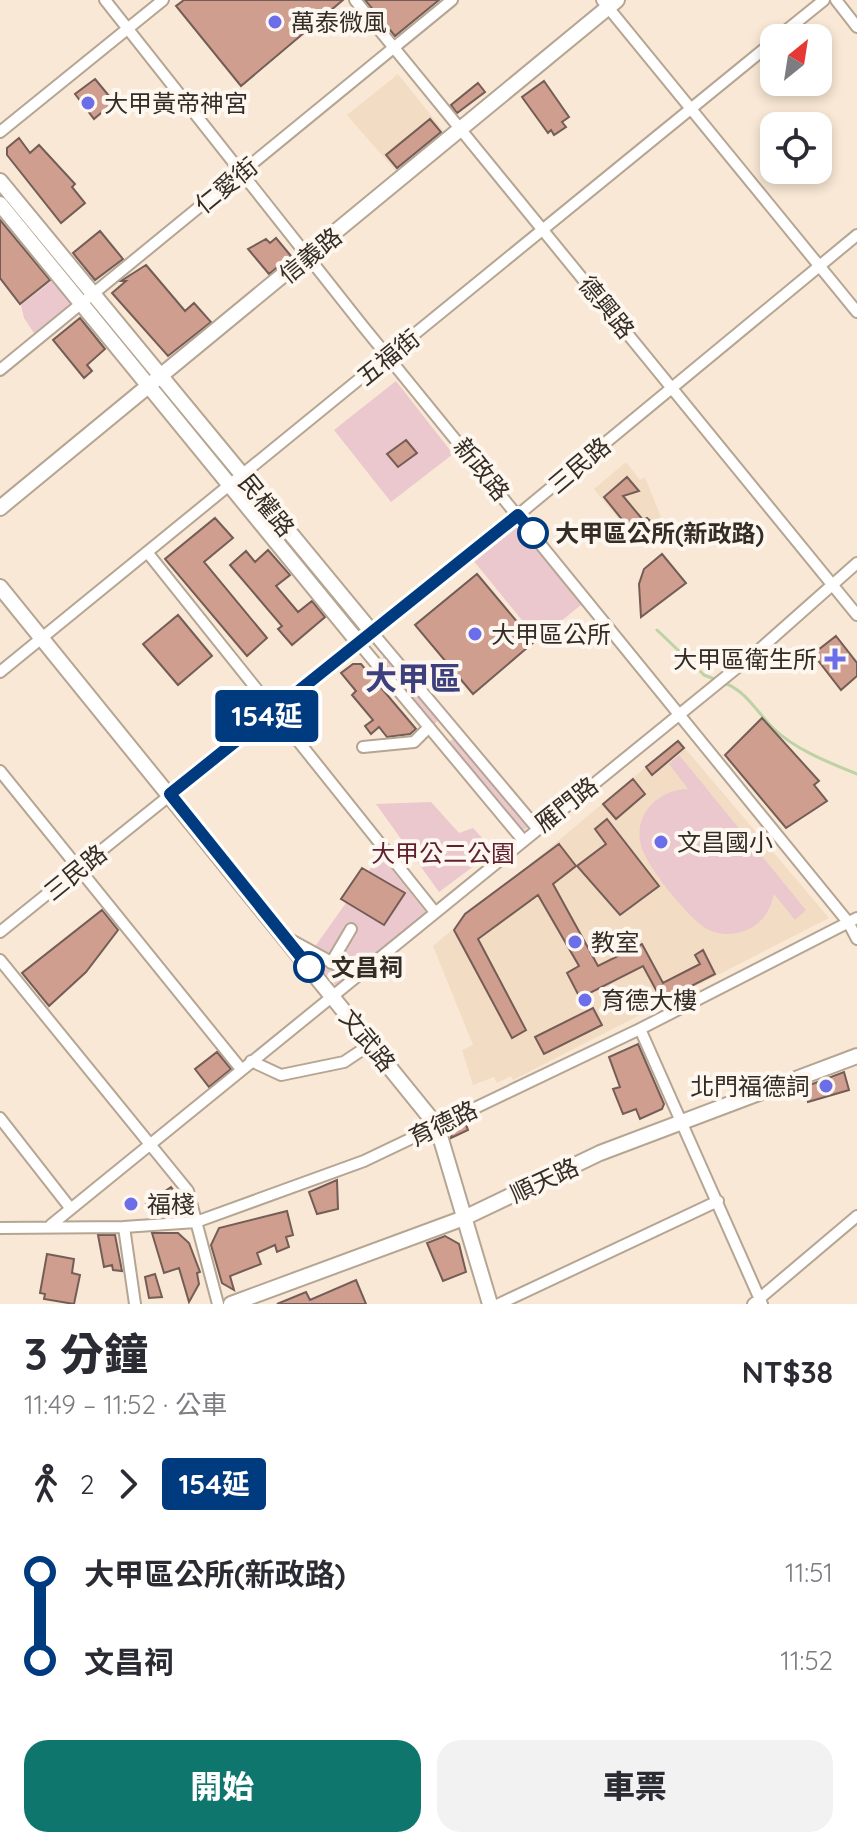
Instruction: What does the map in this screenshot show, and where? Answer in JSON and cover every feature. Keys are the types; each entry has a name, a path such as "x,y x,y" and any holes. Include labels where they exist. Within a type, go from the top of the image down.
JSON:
{"street":[{"name":"新政路","path":"105,0 518,515 853,920 857,939"},
{"path":"0,132 163,0"},
{"name":"德興路","path":"355,0 857,615"},
{"name":"仁愛街","path":"0,370 452,0"},
{"name":"五福街","path":"794,24 824,0"},
{"path":"836,0 857,27"},
{"path":"609,3 857,312"},
{"name":"信義路","path":"0,508 309,256 609,3"},
{"name":"五福街","path":"0,672 760,52"},
{"name":"民權路","path":"0,181 87,298 155,381 242,475 536,827"},
{"name":"民權路","path":"0,204 87,298"},
{"name":"三民路","path":"0,932 518,515 857,235"},
{"name":"民權路","path":"155,381 230,485 522,839"},
{"path":"147,552 434,911"},
{"name":"雁門路","path":"51,1225 536,827 681,714 857,563"},
{"name":"文武路","path":"0,587 437,1126 490,1304"},
{"path":"363,747 414,742 451,726"},
{"path":"0,771 241,1069"},
{"name":"育德路","path":"0,1228 51,1225 124,1227 196,1222 364,1161 640,1029 853,920"},
{"path":"331,963 351,929"},
{"path":"284,936 342,968 363,969"},
{"path":"0,960 188,1191 218,1304"},
{"path":"640,1029 683,1119 758,1302 857,1216"},
{"path":"251,1061 281,1075 344,1062 371,1044"},
{"name":"順天路","path":"231,1304 464,1218 600,1153 683,1119 857,1056"},
{"path":"0,1118 71,1209"},
{"path":"499,1304 718,1201"},
{"path":"124,1227 135,1304"}],"shaded area":[{"path":"398,74 449,138 400,176 347,115"},
{"path":"626,462 640,480 645,477 663,522 639,544 594,489"},
{"name":"文昌國小","path":"678,740 829,918 513,1080 511,1076 497,1083 494,1077 473,1085 462,1050 473,1045 433,946"}],"green space":[{"path":"54,279 74,305 36,336 24,318 21,305"},
{"path":"396,381 453,454 391,502 334,430"},
{"path":"517,525 582,604 538,640 473,560"},
{"path":"387,654 441,718 432,726 378,661"},
{"path":"457,736 531,824 522,832 448,743"},
{"path":"679,755 806,910 795,920 774,894 766,914 756,925 735,933 714,932 691,916 660,879 644,854 641,823 658,799 667,793 688,789 669,764"},
{"name":"大甲公二公園","path":"431,802 459,833 473,828 494,851 439,892 376,804"},
{"path":"380,855 428,915 338,988 309,955"}],"building":[{"name":"萬泰微風","path":"184,0 343,0 241,86 176,6"},
{"path":"365,0 439,0 395,36"},
{"path":"95,79 114,102 94,119 75,94"},
{"path":"544,81 569,117 562,122 566,127 554,135 551,130 548,133 522,97"},
{"path":"478,83 485,92 457,113 451,105"},
{"path":"430,119 441,132 397,168 386,155"},
{"path":"19,138 30,153 39,145 75,184 72,187 85,203 61,223 7,155 7,148"},
{"path":"0,220 50,280 20,304 0,278"},
{"path":"100,231 123,259 95,280 73,253"},
{"path":"276,238 291,256 269,274 248,249 266,239 270,243"},
{"path":"146,265 185,311 194,303 211,322 168,356 112,293 126,281 121,281"},
{"path":"80,318 105,349 87,365 92,371 84,378 53,340"},
{"path":"406,440 417,453 398,467 387,454"},
{"path":"627,477 639,491 623,496 643,520 647,518 657,527 640,542 604,497"},
{"path":"215,518 233,538 204,562 267,638 247,656 165,559"},
{"path":"268,550 290,575 276,586 298,612 312,601 325,617 292,645 278,629 282,626 230,565 246,551 255,562"},
{"path":"662,554 686,583 641,617 639,584 644,569"},
{"name":"大甲區公所","path":"477,574 534,642 473,694 415,625"},
{"path":"178,615 212,656 178,685 143,644"},
{"name":"大甲區衛生所","path":"836,636 857,663 857,676 841,690 813,654"},
{"path":"353,664 361,664 416,729 410,734 387,737 379,727 371,734 365,726 373,720 352,695 356,691 341,673"},
{"path":"762,718 819,781 814,785 827,801 786,828 725,755"},
{"path":"678,741 684,748 652,775 646,767"},
{"path":"633,779 645,794 616,819 603,804"},
{"path":"607,819 659,886 620,915 577,866 606,844 595,829"},
{"name":"教室","path":"559,844 576,866 553,884 598,966 642,944 663,983 700,964 695,955 703,950 715,974 662,1001 643,966 580,998 567,973 579,966 538,895 478,939 526,1030 512,1038 454,930 465,914"},
{"name":"文昌祠","path":"362,868 405,893 384,925 341,899"},
{"path":"102,910 118,930 86,972 49,1006 22,973"},
{"path":"593,1008 602,1025 544,1054 535,1037"},
{"path":"638,1044 664,1104 662,1109 640,1119 636,1109 623,1114 613,1089 620,1087 609,1057"},
{"path":"217,1052 231,1069 209,1087 195,1069"},
{"name":"北門福德詞","path":"844,1072 849,1090 808,1102 804,1087"},
{"path":"465,1122 468,1130 451,1138 453,1127"},
{"path":"337,1180 338,1209 317,1214 309,1192"},
{"path":"171,1187 178,1196 169,1210 149,1209 146,1204"},
{"path":"287,1211 293,1235 286,1237 289,1247 277,1252 275,1245 257,1253 261,1264 230,1276 234,1290 222,1283 211,1245 219,1228"},
{"path":"152,1233 178,1233 189,1243 200,1272 197,1273 199,1284 189,1302 179,1268 164,1273"},
{"path":"98,1235 115,1235 122,1271 113,1270 112,1265 104,1267"},
{"path":"445,1236 459,1244 466,1272 443,1281 427,1243"},
{"path":"47,1254 74,1259 72,1273 80,1275 74,1304 44,1299 45,1294 40,1293"},
{"path":"155,1274 162,1297 149,1298 145,1277"},
{"path":"356,1280 366,1304 277,1304 306,1292 310,1300"}],"waterway":[{"path":"657,630 704,675 717,680"},
{"path":"724,683 745,697 774,729 792,743 857,774"}],"bus line":[{"name":"154延","path":"309,967 170,794 434,579 518,515 533,533"}],"place":[{"name":"萬泰微風","path":"275,22"},
{"name":"大甲黃帝神宮","path":"88,103"},
{"name":"大甲區公所(新政路)","path":"533,533"},
{"name":"大甲區公所","path":"475,634"},
{"name":"大甲區衛生所","path":"835,659"},
{"name":"文昌國小","path":"661,842"},
{"name":"教室","path":"575,942"},
{"name":"文昌祠","path":"309,967"},
{"name":"育德大樓","path":"585,1000"},
{"name":"北門福德詞","path":"826,1086"},
{"name":"福棧","path":"131,1204"}],"district":[{"name":"大甲區","path":"413,678"}]}
